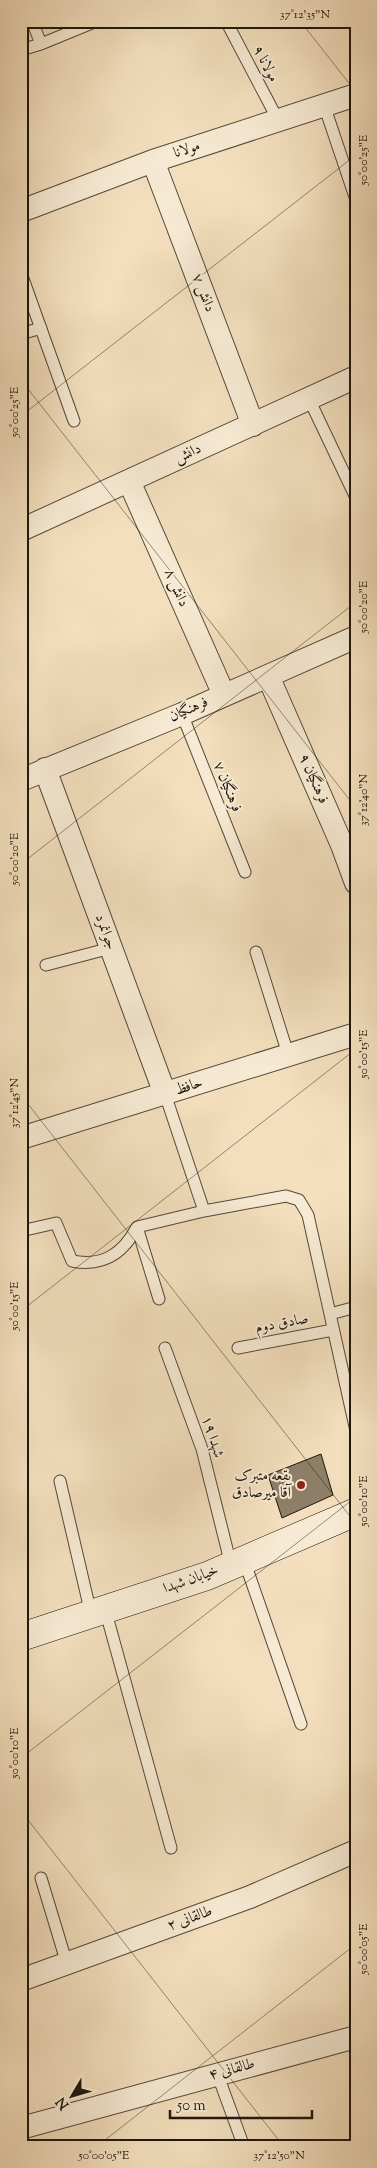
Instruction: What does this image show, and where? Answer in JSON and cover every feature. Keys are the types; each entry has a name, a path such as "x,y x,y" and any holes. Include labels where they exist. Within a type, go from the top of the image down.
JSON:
{"main road":[{"name":"خیابان شهدا","path":"21,1637 207,1576 356,1512"}],"street":[{"name":"مولانا","path":"21,211 153,161 356,95"},
{"name":"دانش ۷","path":"153,161 253,424"},
{"name":"دانش","path":"21,530 356,378"},
{"name":"دانش ۸","path":"129,481 224,695"},
{"name":"فرهنگیان","path":"21,780 182,714 356,637"},
{"name":"فرهنگیان ۹","path":"268,676 342,845 356,883"},
{"name":"جوانمرد","path":"45,769 164,1094"},
{"name":"حافظ","path":"21,1138 356,1034"},
{"name":"طالقانی ۲","path":"21,1980 250,1897 356,1851"},
{"name":"طالقانی ۴","path":"21,2128 217,2073 356,2037"}],"lane":[{"path":"32,21 41,44"},
{"path":"21,50 98,21"},
{"name":"مولانا ۹","path":"226,21 278,120"},
{"path":"324,105 356,200"},
{"path":"21,272 74,422"},
{"path":"21,334 41,328"},
{"path":"309,399 356,498"},
{"name":"فرهنگیان ۷","path":"182,714 245,872"},
{"path":"46,965 111,948"},
{"path":"256,952 288,1054"},
{"path":"164,1094 204,1211"},
{"path":"21,1231 56,1223 72,1260 88,1264 117,1253 129,1241 137,1227 204,1211 286,1196 299,1200 308,1215 356,1431"},
{"path":"137,1227 159,1299"},
{"path":"330,1314 356,1307"},
{"name":"صادق دوم","path":"238,1348 333,1330"},
{"name":"شهدا ۱۹","path":"165,1348 202,1449 238,1562 301,1724"},
{"path":"60,1481 98,1612 171,1848"},
{"path":"41,1878 67,1964"},
{"path":"217,2073 244,2147"}],"building":[{"name":"بقعه متبرک آقا میرصادق","path":"321,1454 333,1495 282,1518 268,1475"}],"place":[{"name":"بقعه متبرک آقا میرصادق","path":"301,1485"}]}
